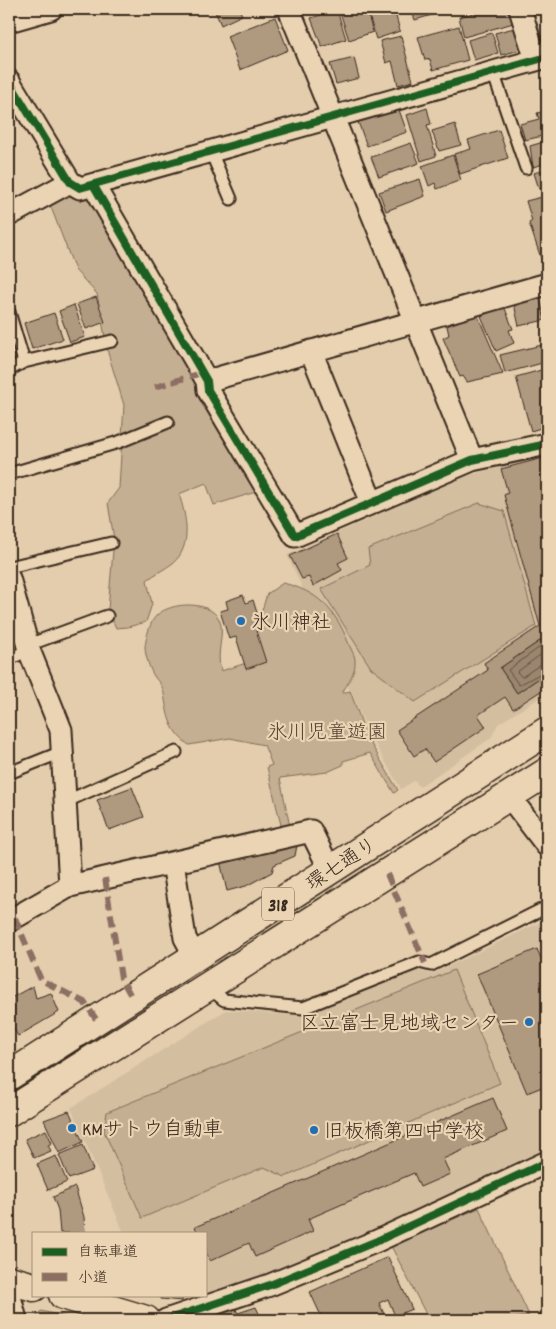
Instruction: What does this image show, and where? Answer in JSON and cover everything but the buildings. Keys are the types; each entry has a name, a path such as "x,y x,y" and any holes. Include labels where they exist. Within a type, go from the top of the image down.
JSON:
{"main road":[{"name":"環七通り","path":"9,1076 547,731"},
{"name":"環七通り","path":"9,1112 547,772"},
{"path":"9,1280 32,1286"},
{"path":"67,1296 146,1320"}],"street":[{"path":"9,21 51,9"},
{"path":"289,9 472,460"},
{"path":"9,82 70,182 80,188 94,186 542,58 520,9"},
{"path":"9,215 70,182"},
{"path":"94,186 207,381 208,390 295,536 472,460 547,444"},
{"path":"207,381 547,284"},
{"path":"311,351 372,503"},
{"path":"9,578 29,647 61,730 64,750 70,886"},
{"path":"509,796 547,846"},
{"path":"9,921 70,886 311,831 330,870"},
{"path":"173,863 184,938 196,956"},
{"path":"166,1320 270,1285 377,1241 547,1163"},
{"path":"9,1293 16,1320"}],"lane":[{"path":"493,72 526,168"},
{"path":"211,152 231,199"},
{"path":"9,312 24,362"},
{"path":"9,370 24,362 112,341"},
{"path":"9,474 119,442 168,422"},
{"path":"9,567 111,543"},
{"path":"9,659 29,647 107,616"},
{"path":"9,773 64,750"},
{"path":"65,802 176,752"},
{"path":"208,987 224,1000 303,1008 419,962 431,965 547,907"}],"shaded area":[{"path":"547,453 547,699 538,699 498,724 491,738 419,787 415,780 401,789 371,737 287,555 463,477"},
{"name":"旧板橋第四中学校","path":"547,919 547,1151 280,1274 186,1304 186,1296 208,1296 208,1232 124,1232 71,1108 226,1010 302,1016 419,970 432,974"}],"green space":[{"path":"73,192 89,194 262,490 214,505 206,483 179,494 184,511 186,530 183,548 173,563 147,580 152,604 146,622 128,627 116,628 108,610 114,539 108,503 119,488 124,405 108,353 97,294 75,270 49,202"},
{"path":"479,503 504,511 536,626 415,702 371,668 321,589 370,565 368,549"},
{"name":"氷川児童遊園","path":"283,583 295,586 315,596 331,611 343,630 355,664 353,673 342,693 350,691 367,737 398,790 394,793 370,753 343,761 343,765 327,772 280,778 290,827 282,829 267,767 272,765 264,745 230,738 189,745 172,727 163,689 151,670 145,647 150,625 157,615 171,607 190,605 207,609 219,619 221,624 219,664 221,671 259,659 254,637 267,594"},
{"path":"454,970 500,1083 285,1177 264,1167 142,1218 104,1131 107,1112"},
{"path":"479,1208 529,1315 508,1320 429,1320 391,1246"},
{"path":"41,1311 78,1320 36,1320 35,1318"}],"water":[{"path":"547,636 547,673 517,693 500,668"}],"marked path":[{"path":"155,387 201,373"},
{"path":"387,874 425,963"},
{"path":"105,878 121,978 131,996"},
{"path":"15,918 41,980 84,1002 96,1019"}],"cycle path":[{"path":"9,81 70,182 80,188 547,57"},
{"path":"94,186 207,381 208,390 295,536 472,460 547,444"},
{"path":"166,1320 270,1285 377,1241 547,1162"}],"place":[{"name":"氷川神社","path":"241,621"},
{"name":"区立富士見地域センター","path":"529,1022"},
{"name":"KMサトウ自動車","path":"72,1128"},
{"name":"旧板橋第四中学校","path":"314,1130"}]}
